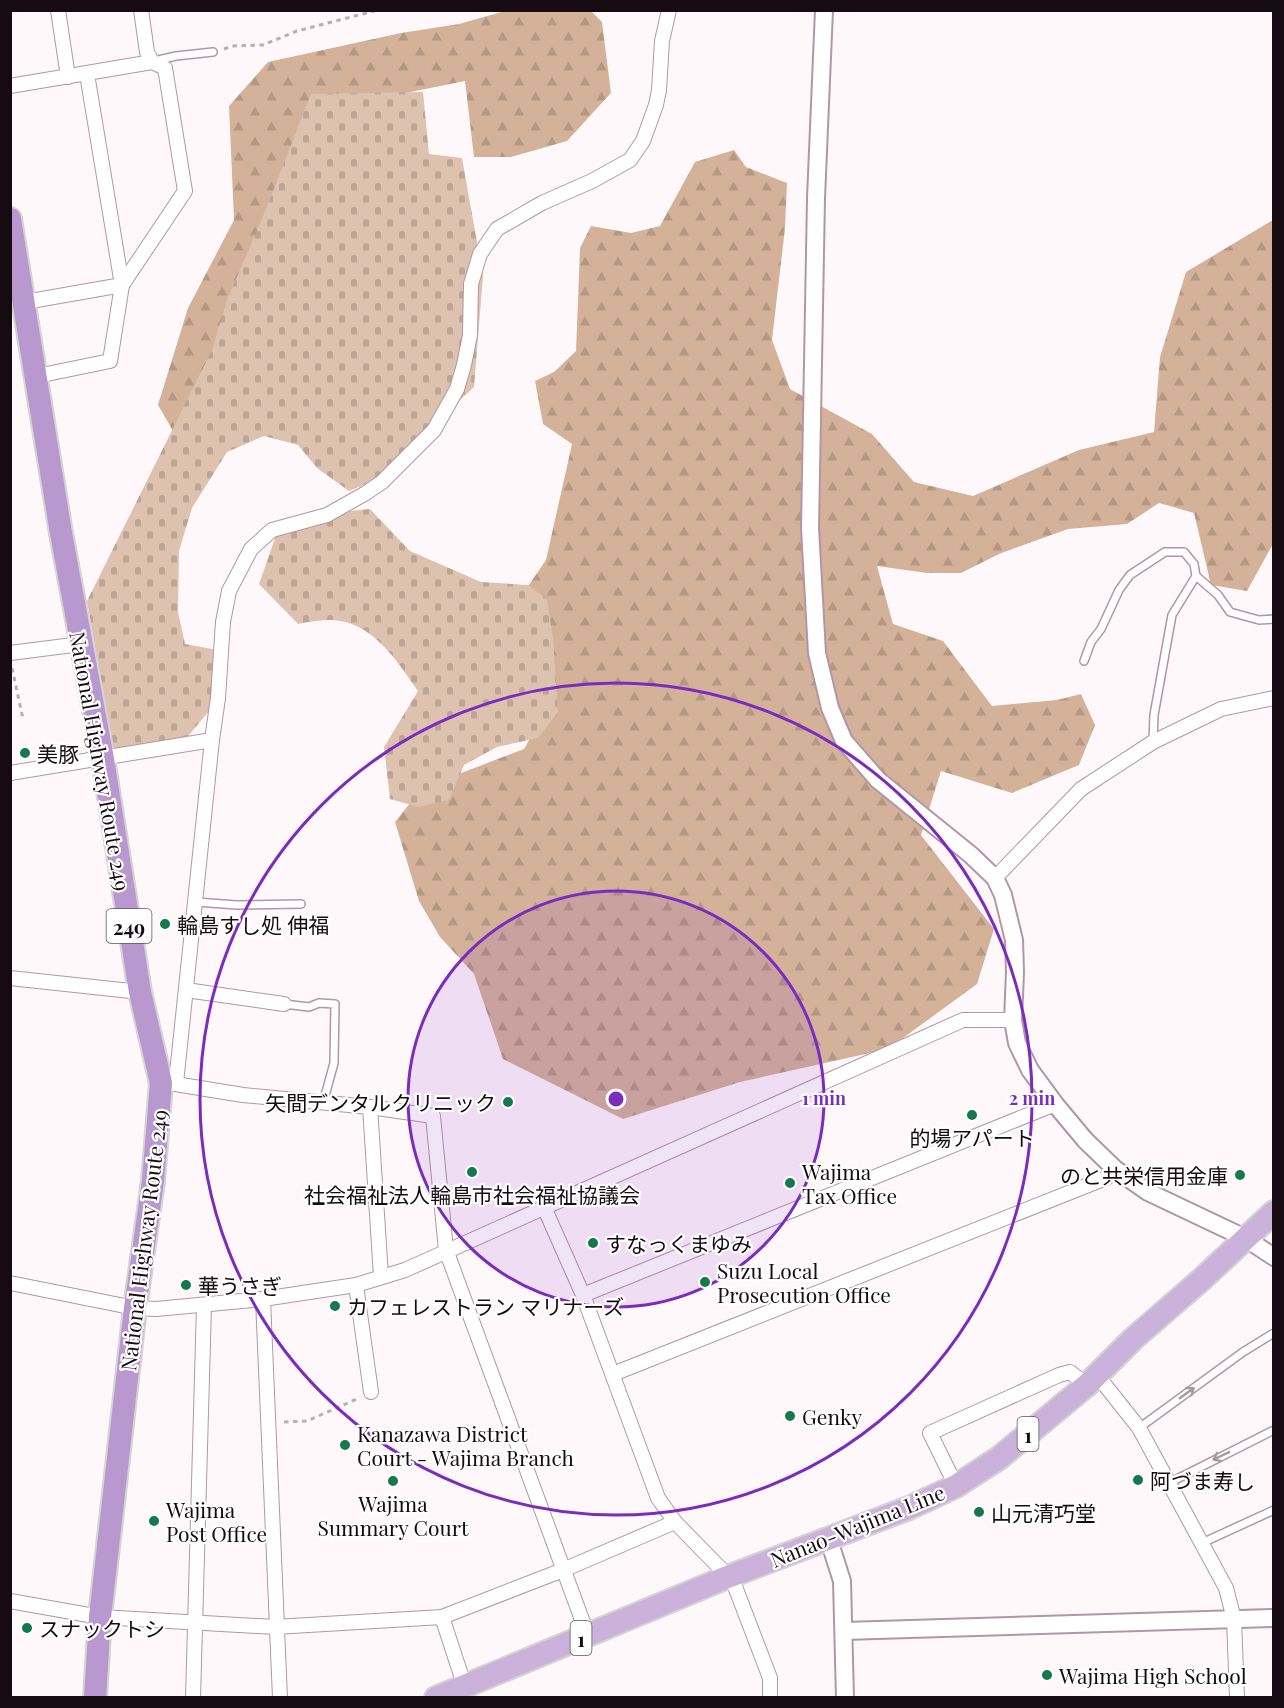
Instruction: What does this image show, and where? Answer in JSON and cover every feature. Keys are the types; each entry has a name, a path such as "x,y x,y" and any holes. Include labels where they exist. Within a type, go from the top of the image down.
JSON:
{"highway":[{"name":"National Highway Route 249","path":"10,219 22,316 37,376 61,532 103,759 140,992 169,1083 135,1308 100,1617 95,1698"}],"main road":[{"name":"Nanao-Wajima Line","path":"436,1698 728,1577 909,1508 956,1486 999,1458 1092,1380 1133,1339 1274,1212"}],"street":[{"path":"58,10 68,77"},
{"path":"141,10 147,52 152,62"},
{"path":"588,1636 446,1250 433,1116 370,1107 243,1095 169,1083 186,990 218,698 223,622 229,591 251,549 272,530 327,515 366,493 382,482 435,430 457,389 464,365 470,335 471,284 480,254 497,230 542,203 630,160 643,141 656,105 662,41 669,10"},
{"path":"824,10 816,198 810,528 817,652 830,708 844,741 878,780 971,855 995,878 1005,903 1014,940 1013,1020 1017,1042 1030,1070 1055,1104 1085,1140 1115,1169 1148,1192 1245,1238 1274,1257"},
{"path":"10,86 152,62 165,68 185,190 122,285 22,316"},
{"path":"37,376 110,361 122,285 87,74"},
{"path":"10,653 81,644"},
{"path":"995,878 1081,789 1153,742 1221,709 1274,698"},
{"path":"10,773 212,740"},
{"path":"10,978 140,992"},
{"path":"186,990 284,1004"},
{"path":"10,1283 135,1308 156,1309 263,1299 356,1285 405,1270 963,1020 1013,1020"},
{"path":"583,1295 1055,1104"},
{"path":"370,1107 381,1276"},
{"path":"613,1374 1106,1178 1115,1169"},
{"path":"543,1207 583,1295 658,1498 675,1522 728,1577 770,1678 770,1698"},
{"path":"356,1285 371,1392"},
{"path":"263,1299 275,1627 280,1698"},
{"path":"193,1698 204,1305"},
{"path":"956,1486 930,1433 1059,1375 1070,1372 1092,1380 1139,1428 1226,1588 1234,1619 1237,1698"},
{"path":"10,1601 100,1617 275,1627 442,1617 563,1570 675,1522"},
{"path":"828,1537 842,1581 844,1698"},
{"path":"442,1617 466,1686"},
{"path":"844,1631 1274,1618"}],"lane":[{"path":"152,62 176,56 213,52"},
{"path":"1084,661 1091,642 1101,629 1119,590 1130,575 1165,552 1184,552 1194,564 1196,576 1218,595 1230,612 1259,620 1274,619"},
{"path":"1153,742 1154,715 1172,615 1196,576"},
{"path":"196,902 237,905 301,904"},
{"path":"284,1004 309,1007 319,1003 335,1004 334,1063 323,1103"},
{"path":"1139,1428 1243,1352 1274,1333"},
{"path":"1169,1483 1274,1430"},
{"path":"1202,1544 1274,1510"}],"path":[{"path":"213,52 232,46 263,45 297,31 378,10"},
{"path":"10,661 22,719"},
{"path":"268,1422 307,1421 371,1392"}],"green space":[{"path":"505,11 591,11 602,22 611,93 567,141 511,157 474,157 465,81 331,108 187,455 158,405 188,308 234,220 229,106 268,62 401,33 459,24"},
{"path":"423,92 429,154 462,158 483,276 474,387 373,481 349,491 317,468 298,445 264,436 227,452 192,508 179,551 178,612 185,644 223,651 210,710 184,741 113,749 87,601 212,350 227,300 311,94"},
{"path":"734,150 746,167 787,183 785,228 772,340 790,389 872,434 914,482 973,496 1079,450 1154,432 1160,357 1186,272 1273,220 1273,544 1247,591 1211,585 1194,513 1159,503 1127,524 1068,529 999,554 961,573 927,573 877,566 893,624 943,641 992,706 1057,700 1081,694 1095,725 1079,765 1012,793 941,771 921,835 994,929 977,984 888,1049 740,1082 623,1119 503,1059 474,974 440,937 419,901 395,822 422,788 524,749 547,708 522,595 546,560 572,444 543,424 535,381 554,372 576,351 580,248 591,226 631,233 660,226 695,162"},
{"path":"370,509 410,551 481,582 528,585 547,599 553,638 558,712 538,738 497,747 464,765 449,800 418,807 390,799 384,747 418,691 410,679 382,645 359,627 331,620 298,624 259,584 279,527 297,516"}],"place":[{"name":"美豚","path":"25,753"},
{"name":"輪島すし処 伸福","path":"165,924"},
{"name":"矢間デンタルクリニック","path":"508,1102"},
{"name":"的場アパート","path":"972,1115"},
{"name":"社会福祉法人輪島市社会福祉協議会","path":"472,1172"},
{"name":"のと共栄信用金庫","path":"1240,1175"},
{"name":"Wajima Tax Office","path":"790,1183"},
{"name":"すなっくまゆみ","path":"593,1243"},
{"name":"Suzu Local Prosecution Office","path":"705,1282"},
{"name":"華うさぎ","path":"186,1285"},
{"name":"カフェレストラン マリナーズ","path":"335,1306"},
{"name":"Genky","path":"790,1416"},
{"name":"Kanazawa District Court - Wajima Branch","path":"345,1445"},
{"name":"阿づま寿し","path":"1138,1480"},
{"name":"Wajima Summary Court","path":"393,1481"},
{"name":"山元清巧堂","path":"979,1512"},
{"name":"Wajima Post Office","path":"154,1521"},
{"name":"スナックトシ","path":"27,1628"},
{"name":"Wajima High School","path":"1047,1675"}]}
